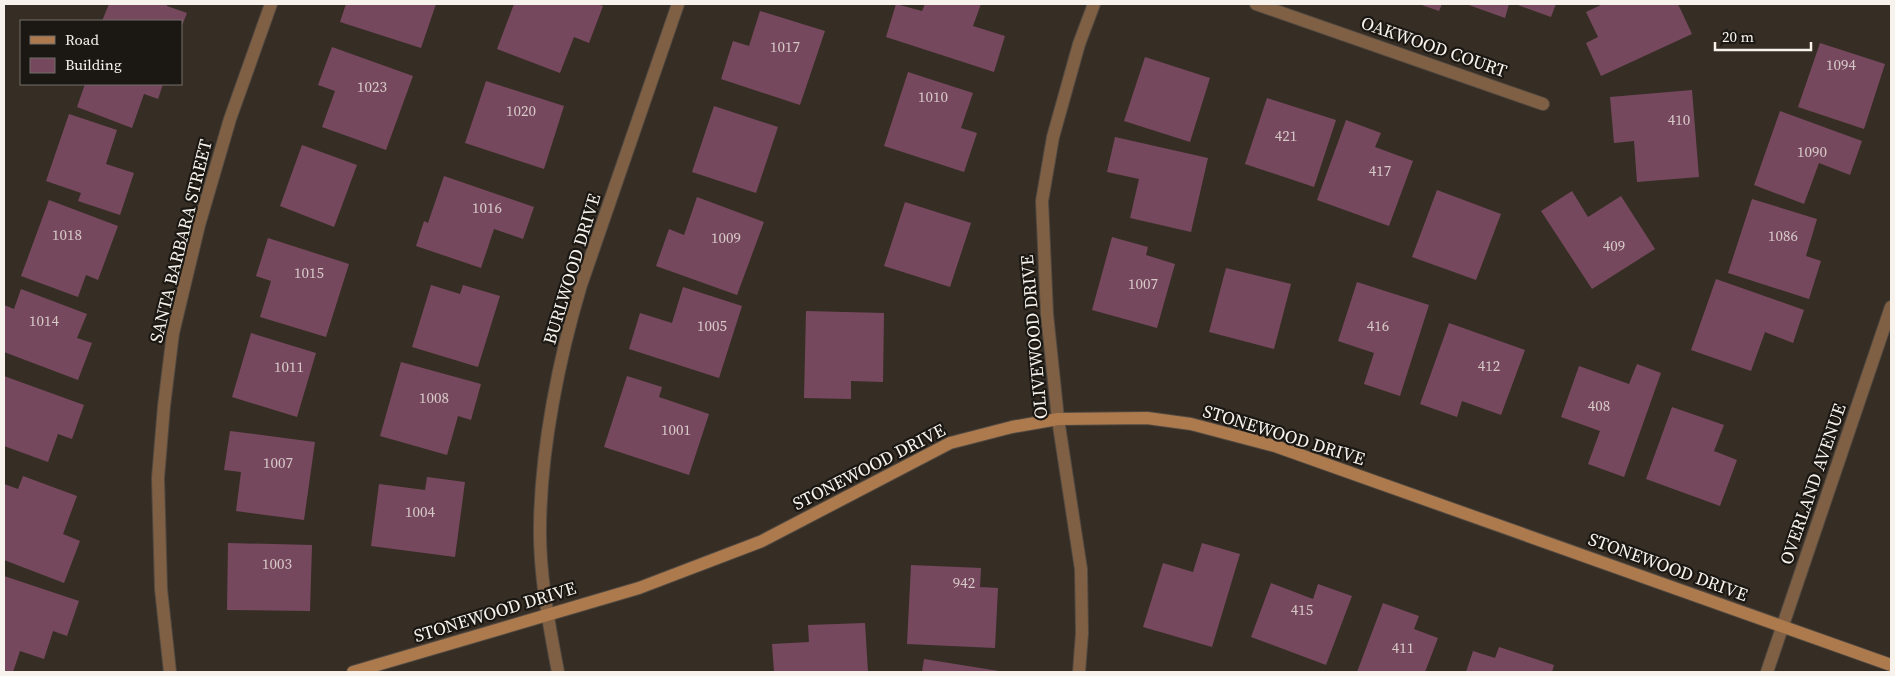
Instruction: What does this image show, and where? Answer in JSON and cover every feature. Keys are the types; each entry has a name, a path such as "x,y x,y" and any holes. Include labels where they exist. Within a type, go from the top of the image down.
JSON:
{"street":[{"name":"SANTA BARBARA STREET","path":"170,672 161,588 158,497 164,406 173,333 199,225 220,154 271,4"},
{"name":"BURLWOOD DRIVE","path":"558,672 547,614 540,526 542,482 555,400 570,323 678,4"},
{"name":"OLIVEWOOD DRIVE","path":"1079,672 1082,632 1081,568 1058,419 1047,314 1042,201 1053,137 1079,44 1094,4"},
{"name":"OAKWOOD COURT","path":"1256,4 1544,104"},
{"name":"OVERLAND AVENUE","path":"1767,672 1891,307"},
{"name":"STONEWOOD DRIVE","path":"353,672 639,588 762,541 950,443 1012,427 1058,419 1147,418 1191,424 1275,446 1891,665"}],"building":[{"path":"109,4 167,4 167,6 187,13 182,26 182,20 102,20"},
{"path":"346,4 436,4 421,48 340,22"},
{"path":"514,4 597,4 603,6 589,43 574,37 560,73 497,49"},
{"path":"896,4 922,11 925,4 981,4 973,26 1005,36 994,72 886,37"},
{"path":"1419,4 1442,4 1439,11"},
{"path":"1466,4 1509,4 1505,18"},
{"path":"1515,4 1556,4 1551,17"},
{"path":"1603,4 1678,4 1692,34 1601,76 1586,43 1598,37 1586,12"},
{"path":"760,11 825,31 800,105 721,79 733,41 749,46"},
{"path":"1820,43 1885,64 1864,129 1798,107"},
{"path":"332,47 413,76 386,150 322,127 335,91 318,85"},
{"path":"1145,57 1210,78 1190,142 1124,121"},
{"path":"908,72 973,93 961,128 977,133 964,172 884,146"},
{"path":"486,81 564,106 544,169 465,143"},
{"path":"85,85 163,85 158,99 144,94 132,128 77,107"},
{"path":"1692,90 1699,177 1637,182 1634,141 1614,143 1610,97"},
{"path":"1267,98 1336,120 1314,187 1245,164"},
{"path":"714,106 778,127 756,193 692,172"},
{"path":"1780,111 1862,141 1850,175 1819,163 1804,204 1754,185"},
{"path":"69,114 117,130 106,164 134,173 120,215 78,201 81,193 46,181"},
{"path":"1346,120 1381,133 1375,147 1413,161 1389,226 1317,200"},
{"path":"1115,137 1208,158 1191,232 1130,218 1139,179 1107,172"},
{"path":"302,145 357,165 334,227 280,206"},
{"path":"444,176 534,207 523,239 494,229 481,268 416,246 424,221 428,223"},
{"path":"1437,190 1501,214 1476,280 1412,257"},
{"path":"1572,191 1588,217 1621,196 1655,249 1592,289 1541,211"},
{"path":"697,197 764,222 737,295 656,266 669,229 684,235"},
{"path":"1752,199 1817,219 1806,256 1821,261 1809,299 1728,273"},
{"path":"49,200 118,226 98,280 86,275 78,297 21,276"},
{"path":"905,202 971,223 950,287 884,266"},
{"path":"1112,237 1148,247 1146,255 1175,264 1157,328 1092,310"},
{"path":"268,238 349,264 326,337 260,317 271,281 256,276"},
{"path":"1226,268 1291,284 1274,349 1209,332"},
{"path":"1716,279 1804,310 1793,343 1765,332 1751,371 1691,350"},
{"path":"1357,282 1429,305 1400,396 1364,384 1374,353 1338,341"},
{"path":"431,285 460,294 463,285 500,296 478,367 412,347"},
{"path":"683,287 742,306 719,378 629,349 640,313 672,323"},
{"path":"21,289 87,314 77,338 92,343 78,380 4,352 4,305 14,309"},
{"path":"806,311 884,313 883,382 851,381 851,399 804,398"},
{"path":"1449,323 1525,350 1501,415 1462,401 1457,417 1420,404"},
{"path":"251,333 316,353 297,417 232,397"},
{"path":"401,362 481,384 471,420 458,416 447,455 380,436"},
{"path":"1637,364 1661,373 1624,477 1588,464 1600,431 1561,417 1579,366 1629,384"},
{"path":"4,376 84,405 72,439 58,434 48,462 4,446"},
{"path":"627,376 662,387 659,397 709,414 689,475 604,447"},
{"path":"1672,407 1724,425 1714,451 1737,460 1720,506 1646,479"},
{"path":"230,431 315,442 304,520 236,511 241,472 224,470"},
{"path":"23,476 77,496 63,534 80,541 64,583 4,560 4,484 18,489"},
{"path":"427,477 465,482 455,557 371,546 379,484 425,490"},
{"path":"228,543 312,545 310,611 227,610"},
{"path":"1202,543 1240,554 1212,647 1143,627 1163,563 1193,572"},
{"path":"911,565 981,568 980,587 998,588 995,648 907,644"},
{"path":"4,576 79,601 67,636 53,631 44,659 20,651 13,672 4,672"},
{"path":"1271,583 1313,599 1318,584 1352,596 1326,665 1251,637"},
{"path":"1383,603 1419,616 1414,629 1438,638 1425,672 1357,672"},
{"path":"865,623 868,672 774,672 772,644 809,642 808,625"},
{"path":"1499,647 1554,665 1552,672 1466,672 1473,651 1495,658"},
{"path":"924,659 999,671 999,672 922,672"}]}
